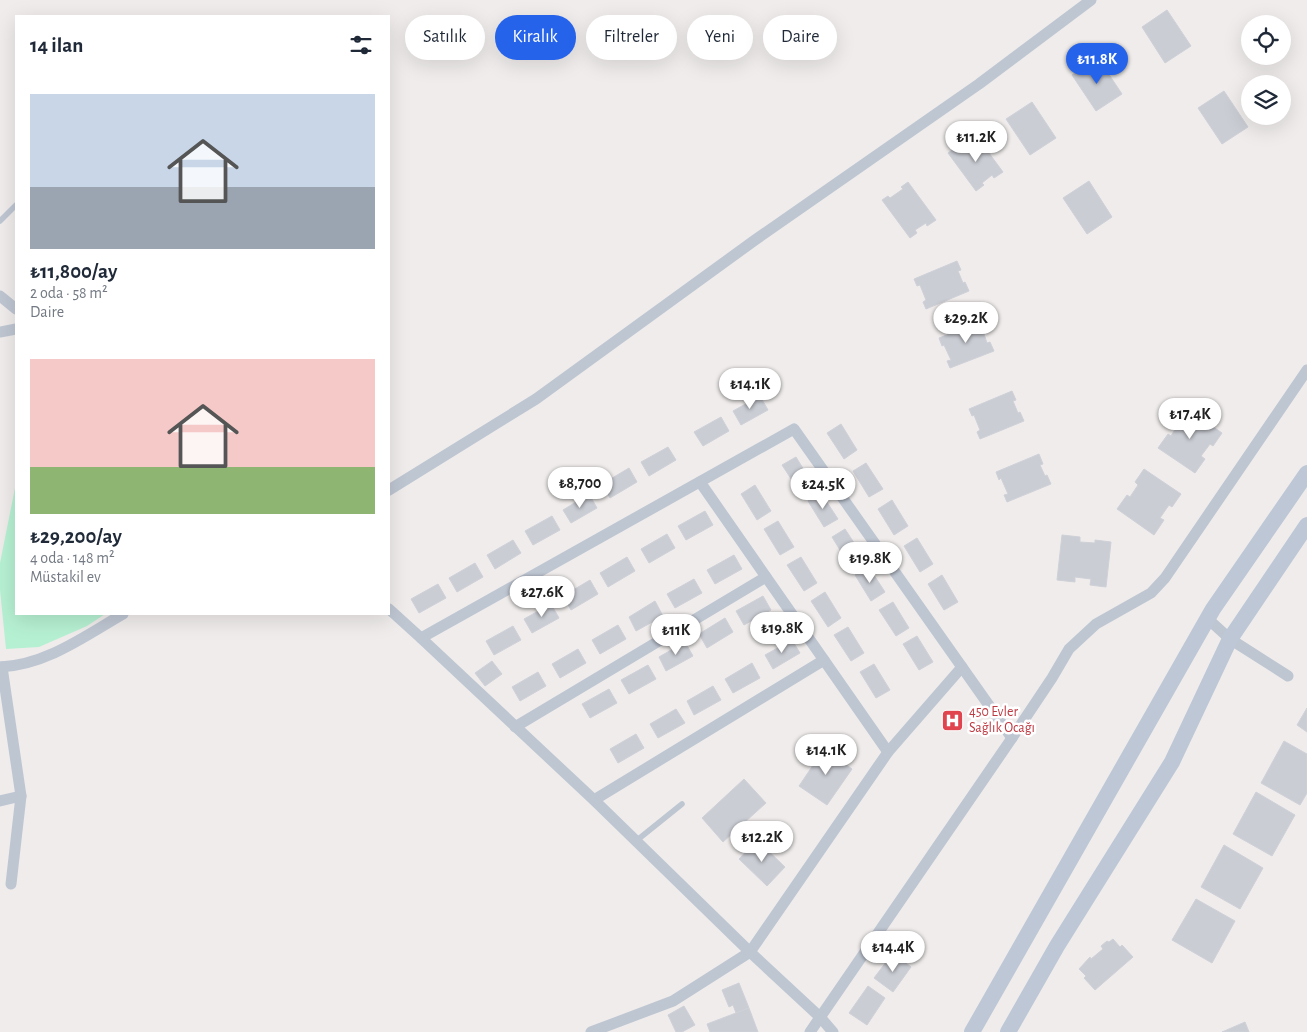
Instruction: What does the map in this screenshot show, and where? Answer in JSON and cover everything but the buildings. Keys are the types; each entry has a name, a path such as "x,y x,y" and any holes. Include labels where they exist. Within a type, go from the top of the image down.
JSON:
{"street":[{"path":"390,489 536,399 755,240 980,84 1091,0"},
{"path":"0,296 15,308"},
{"path":"0,332 15,329"},
{"path":"810,1032 1012,738 1069,649 1096,624 1151,593 1165,578 1307,370"},
{"path":"421,638 794,429 1012,738"},
{"path":"972,1032 1208,619 1307,473"},
{"path":"700,482 888,752"},
{"path":"1008,1032 1058,946 1172,762 1230,639 1307,525"},
{"path":"515,727 766,577"},
{"path":"390,610 594,800 750,952 820,1017 833,1032"},
{"path":"11,884 21,796 1,667 19,665 55,654 121,615"},
{"path":"1208,619 1230,639 1288,676"},
{"path":"594,800 824,660"},
{"path":"591,1032 621,1027 673,1001 750,952 888,752 962,667"},
{"path":"0,801 21,796"}],"lane":[{"path":"0,221 15,205"},
{"path":"636,841 682,804"}],"green space":[{"path":"15,488 15,615 104,615 87,626 39,647 6,649 0,590 0,563"}],"place":[{"name":"450 Evler Sağlık Ocağı","path":"953,720"}]}
